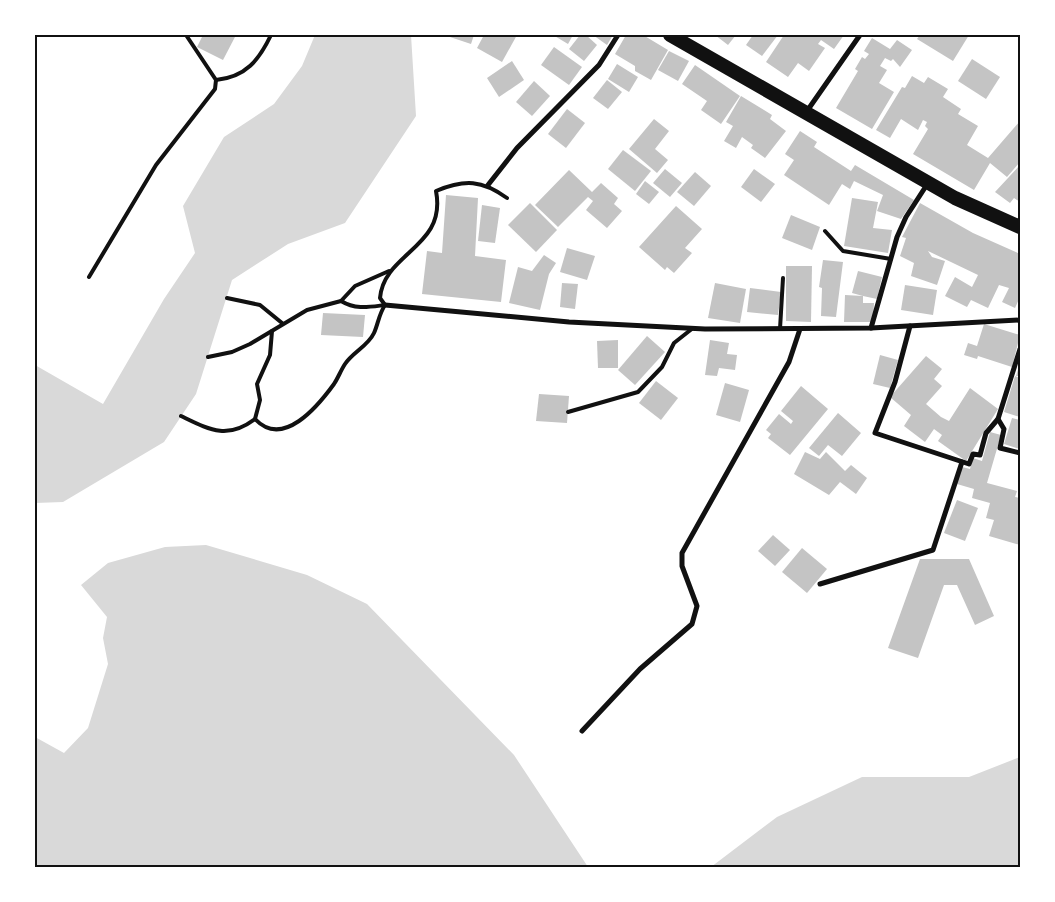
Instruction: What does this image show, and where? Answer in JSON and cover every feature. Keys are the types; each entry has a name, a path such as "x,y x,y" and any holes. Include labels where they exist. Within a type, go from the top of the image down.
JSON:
{"highway":[{"path":"670,35 955,198 1020,227"}],"street":[{"path":"488,185 517,148 599,65 618,35"},
{"path":"806,112 860,35"},
{"path":"871,328 891,259 906,217 929,183"},
{"path":"385,305 569,322 692,328 871,328 1020,320"},
{"path":"910,326 895,382 875,432 969,464 974,454 980,455 986,433 998,419 1020,349"},
{"path":"582,731 640,669 692,624 697,606 682,566 682,553 789,362 800,329"},
{"path":"998,419 1004,429 1000,448 1020,452"},
{"path":"820,584 933,550 962,462"}],"lane":[{"path":"89,277 156,165 215,88 216,80 186,35"},
{"path":"216,80 230,79 260,58 271,35"},
{"path":"385,305 380,298 381,284 431,230 437,215 436,191 453,184 488,185 507,198"},
{"path":"825,231 843,251 891,259"},
{"path":"208,357 232,352 307,310 342,300 355,286 392,270"},
{"path":"780,329 783,278"},
{"path":"226,298 260,305 282,324"},
{"path":"342,300 349,306 363,308 385,305"},
{"path":"256,419 260,423 282,430 294,425 308,414 336,382 353,354 362,348 374,334 378,316 385,305"},
{"path":"568,412 638,392 662,367 674,342 692,328"},
{"path":"181,416 207,428 223,431 234,431 256,419 260,400 257,384 270,355 272,331"}],"shaded area":[{"path":"315,35 411,35 416,116 345,223 288,244 232,280 196,394 164,442 63,502 35,503 35,365 103,404 164,299 195,253 183,206 224,137 274,104 302,66"},
{"path":"206,545 307,575 367,604 514,755 588,867 35,867 35,737 64,753 88,728 108,664 103,638 107,617 81,585 108,563 165,547"},
{"path":"1020,757 1020,867 711,867 777,817 862,777 969,777"}],"building":[{"path":"203,35 236,35 223,60 197,47"},
{"path":"444,35 474,35 471,44"},
{"path":"484,35 517,35 502,62 477,48"},
{"path":"553,35 573,35 568,44"},
{"path":"580,35 586,35 597,45 584,61 569,49"},
{"path":"593,35 613,35 607,45"},
{"path":"626,35 643,35 668,50 651,80 635,71 635,66 615,54"},
{"path":"715,35 736,35 728,45"},
{"path":"753,35 778,35 762,56 746,45"},
{"path":"784,35 844,35 834,49 821,40 818,44 825,48 809,71 798,63 788,77 766,62"},
{"path":"920,35 969,35 953,61 917,39"},
{"path":"872,38 890,49 897,40 912,50 900,67 893,59 891,61 885,58 880,66 887,70 879,83 894,92 872,129 836,108 858,71 855,69 862,57 865,59 869,54 864,51"},
{"path":"554,47 582,67 569,85 541,65"},
{"path":"669,51 689,61 678,81 658,70"},
{"path":"972,59 1000,77 986,99 958,81"},
{"path":"512,61 524,80 499,97 487,78"},
{"path":"617,64 638,77 629,92 608,79"},
{"path":"695,65 740,96 721,124 701,110 707,101 682,84"},
{"path":"912,76 924,83 928,77 948,89 943,97 961,109 958,114 978,126 967,145 988,158 1020,121 1020,162 1007,177 990,163 974,190 913,154 928,129 925,126 927,122 923,120 918,130 901,119 890,138 876,130 902,87 905,88"},
{"path":"607,80 622,92 608,109 593,98"},
{"path":"534,81 550,96 532,116 516,102"},
{"path":"741,96 772,115 770,119 786,131 765,158 751,148 753,145 742,137 736,148 724,141 733,126 726,122"},
{"path":"567,109 585,123 566,148 548,134"},
{"path":"654,119 669,131 655,149 668,160 657,173 629,149"},
{"path":"800,131 817,142 814,147 851,171 855,165 914,200 901,219 877,211 883,195 854,181 850,189 842,184 829,205 784,175 794,160 785,154"},
{"path":"623,150 651,171 635,191 608,169"},
{"path":"1020,165 1020,202 1014,198 1010,203 995,192"},
{"path":"665,169 682,183 670,197 653,183"},
{"path":"754,169 775,184 761,202 741,187"},
{"path":"569,170 592,192 601,183 618,198 614,204 622,211 607,228 586,210 593,201 588,197 558,227 535,205"},
{"path":"695,172 711,186 694,206 677,192"},
{"path":"645,181 659,192 649,204 636,194"},
{"path":"446,195 478,198 475,256 506,260 501,302 422,294 427,251 442,253"},
{"path":"852,198 878,202 873,228 892,230 888,253 844,246"},
{"path":"530,203 557,230 536,252 508,225"},
{"path":"920,203 973,233 1020,254 1020,297 1015,308 1002,302 1009,288 999,285 988,308 971,300 967,307 945,296 955,277 972,287 978,275 928,251 932,257 945,261 937,285 911,276 914,263 900,256 906,238 902,237"},
{"path":"482,205 500,208 495,243 478,241"},
{"path":"676,206 702,229 685,248 692,253 674,273 667,267 665,270 639,247"},
{"path":"791,215 820,227 812,250 782,238"},
{"path":"567,248 595,256 587,280 560,272"},
{"path":"544,255 556,263 549,274 540,310 509,303 518,267 532,271"},
{"path":"823,260 843,262 836,317 821,316 822,288 819,287"},
{"path":"786,266 812,266 811,322 786,321"},
{"path":"858,271 882,277 877,299 852,293"},
{"path":"562,283 578,284 575,309 560,307"},
{"path":"715,283 746,289 740,323 708,318"},
{"path":"905,285 937,290 933,315 901,310"},
{"path":"750,288 781,292 778,315 747,312"},
{"path":"845,295 863,296 863,303 874,303 873,322 844,322"},
{"path":"323,313 365,315 363,337 321,335"},
{"path":"984,324 1020,335 1012,367 978,356 977,359 964,355 968,343 977,346"},
{"path":"647,336 665,352 635,385 618,370"},
{"path":"618,340 618,368 598,368 597,341"},
{"path":"710,340 729,343 727,354 737,355 735,370 719,368 717,376 705,375"},
{"path":"880,355 898,360 890,388 873,384"},
{"path":"926,356 942,369 934,379 942,386 926,404 941,417 949,421 970,388 998,409 966,461 938,441 942,435 934,429 925,442 904,426 911,415 890,397"},
{"path":"1020,363 1020,376 1016,376"},
{"path":"1015,376 1020,378 1020,417 1004,412"},
{"path":"656,381 678,398 661,420 639,403"},
{"path":"725,383 749,390 740,422 716,415"},
{"path":"801,386 828,409 790,455 768,438 771,434 766,430 779,414 791,424 793,421 781,411"},
{"path":"539,394 569,396 567,423 536,421"},
{"path":"838,413 861,433 842,456 828,445 819,456 809,448"},
{"path":"1012,418 1020,420 1020,449 1004,444"},
{"path":"990,432 1001,435 987,483 1017,491 1015,497 1020,498 1020,545 989,536 994,520 986,518 990,503 972,498 974,489 957,484 962,467 970,469 973,458 982,461"},
{"path":"805,452 820,459 826,452 845,471 851,465 867,478 856,494 840,482 829,495 794,474"},
{"path":"957,500 978,508 965,541 944,533"},
{"path":"773,535 790,550 775,566 758,551"},
{"path":"802,548 827,569 807,593 782,572"},
{"path":"920,559 969,559 994,616 975,625 957,585 944,585 918,658 888,648"}]}
